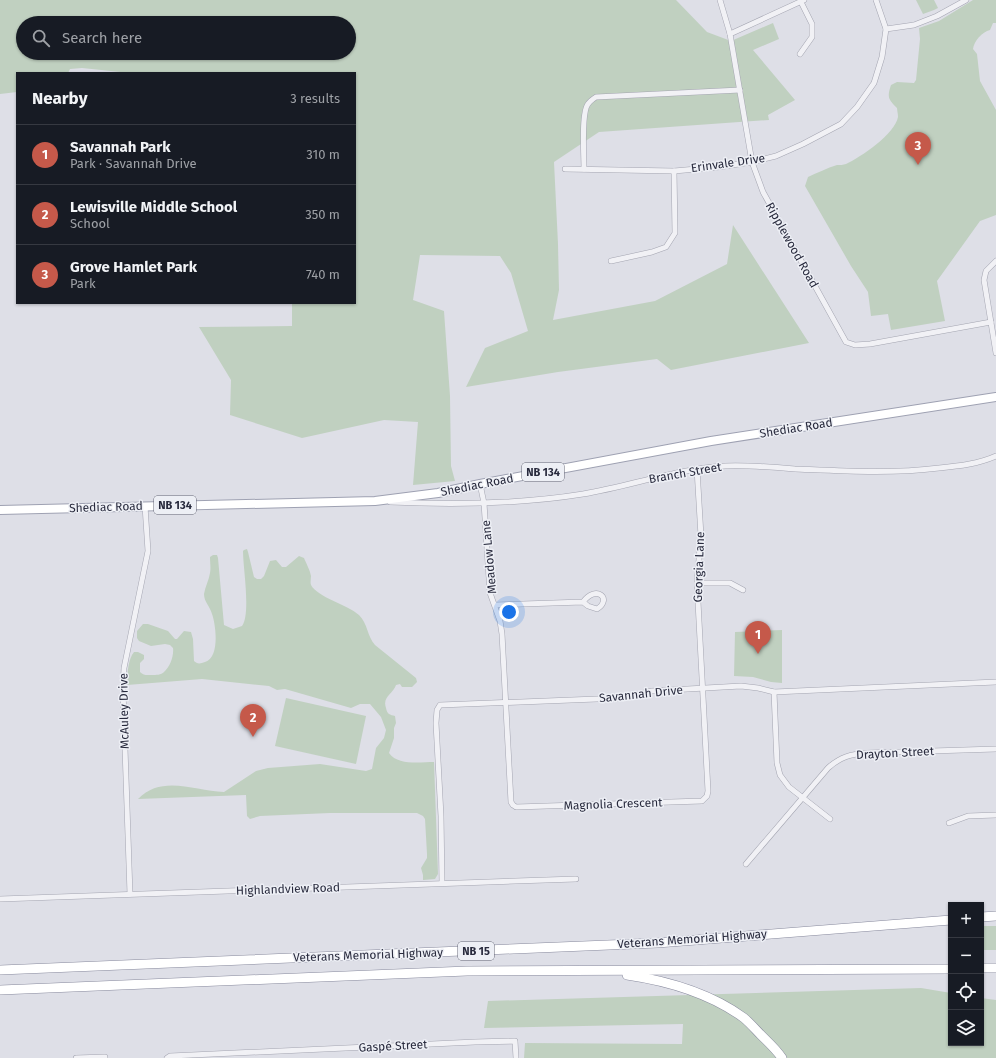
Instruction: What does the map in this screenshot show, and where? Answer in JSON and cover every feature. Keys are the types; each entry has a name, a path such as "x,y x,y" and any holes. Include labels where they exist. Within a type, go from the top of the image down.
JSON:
{"highway":[{"path":"984,918 996,916"},
{"name":"Veterans Memorial Highway","path":"0,970 657,943 948,920"},
{"path":"984,968 996,968"},
{"name":"Veterans Memorial Highway","path":"0,990 467,971 948,969"},
{"path":"598,971 650,978 682,987 713,1000 744,1018 782,1058"}],"main road":[{"name":"Shediac Road","path":"0,510 375,501 438,493 711,442 996,397"}],"street":[{"name":"Ripplewood Road","path":"720,0 730,34 752,162 762,192 846,342 855,345 870,344 991,322"},
{"name":"Erinvale Drive","path":"564,169 674,171 752,162 776,156 841,124 858,107 874,84 882,57 886,28 876,0"},
{"path":"886,28 914,25 937,16 966,0"},
{"path":"730,34 802,1 812,24 812,37 800,54"},
{"path":"584,169 585,111 588,104 596,97 740,90"},
{"path":"611,261 652,252 666,247 675,233 674,171"},
{"path":"996,261 988,268 984,275 996,353"},
{"name":"Branch Street","path":"375,501 428,504 484,503 553,498 584,494 697,469 744,466 862,472 917,471 961,466 985,461 996,456"},
{"name":"Georgia Lane","path":"697,469 701,536 696,583 702,688"},
{"name":"Meadow Lane","path":"480,484 484,503 490,593 500,621 502,634 505,702"},
{"name":"McAuley Drive","path":"130,894 123,697 124,668 148,551 145,506"},
{"path":"696,583 730,583 743,590"},
{"path":"495,605 584,602"},
{"name":"Savannah Drive","path":"442,883 441,816 436,723 436,710 440,705 622,698 652,691 741,686 774,692 996,682"},
{"name":"Magnolia Crescent","path":"505,702 511,802 516,807 702,801 707,796 708,791 702,688"},
{"path":"774,692 778,772 785,783 830,819"},
{"name":"Drayton Street","path":"746,864 834,762 842,757 867,753 996,749"},
{"path":"949,823 968,816 996,815"},
{"name":"Highlandview Road","path":"0,899 576,879"},
{"name":"Gaspé Street","path":"167,1058 170,1056 261,1055 475,1042 515,1041 516,1058"},
{"path":"76,1058 105,1057"}],"green space":[{"path":"0,0 676,0 707,32 731,41 773,23 779,39 753,50 795,100 768,115 769,120 599,132 554,162 559,290 553,320 655,301 727,264 733,225 809,343 671,370 657,359 558,372 466,387 485,348 528,331 511,273 500,256 420,255 413,300 444,311 450,396 451,466 455,481 413,485 418,422 384,420 302,438 230,415 231,380 199,327 292,326 292,304 356,304 356,72 120,72 82,68 70,69 68,72 16,72 16,92 0,94"},
{"path":"916,0 934,0 938,8 923,14"},
{"path":"973,0 996,0 996,23 993,23 990,30 979,37 973,49 977,54 980,81 996,110 996,215 980,221 937,281 945,321 891,330 888,314 871,316 868,292 851,266 805,186 808,177 837,165 843,165 852,161 868,151 891,131 896,124 898,117 897,108 889,98 891,85 897,82 914,83 916,80 920,39 919,28 939,21"},
{"path":"247,549 254,577 257,579 261,579 264,576 270,561 276,560 282,567 286,567 299,556 304,558 311,576 311,585 314,589 359,615 375,645 416,678 417,682 412,687 402,687 400,684 396,685 385,701 387,712 390,715 395,716 396,723 394,728 394,738 389,753 398,760 404,762 434,762 438,874 435,879 423,880 421,868 427,858 425,819 417,813 330,813 260,816 250,819 247,816 246,795 138,799 147,791 157,787 168,786 190,787 224,792 256,771 268,768 320,764 366,771 372,769 376,748 384,738 386,730 381,717 370,704 360,704 351,708 285,689 277,690 269,686 202,679 127,685 129,663 134,652 144,655 144,659 140,663 140,672 146,675 157,675 163,673 170,664 172,658 173,648 170,645 165,644 151,646 139,641 137,638 137,631 143,624 148,624 168,631 175,639 177,639 184,631 191,632 193,639 194,661 196,663 200,663 210,659 215,648 215,626 204,594 210,573 210,557 213,555 217,555 218,558 224,625 233,629 242,626 245,620 246,612 243,551"},
{"path":"782,630 782,683 771,682 753,677 734,676 735,632"},
{"path":"286,698 366,716 356,764 275,746"},
{"path":"984,926 996,926 996,950 984,950"},
{"path":"921,988 948,992 948,1046 984,1046 984,998 996,1000 996,1058 524,1058 525,1043 682,1044 683,1024 484,1028 488,1001"}],"place":[{"name":"Grove Hamlet Park","path":"918,165"},
{"name":"Savannah Park","path":"758,654"},
{"name":"Lewisville Middle School","path":"253,737"}]}
